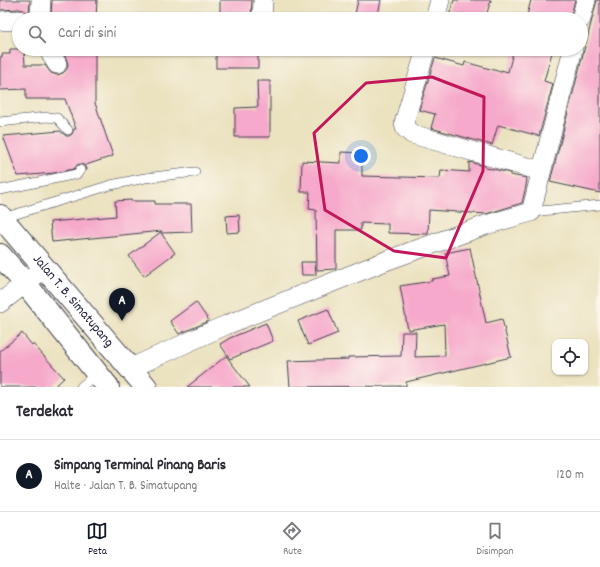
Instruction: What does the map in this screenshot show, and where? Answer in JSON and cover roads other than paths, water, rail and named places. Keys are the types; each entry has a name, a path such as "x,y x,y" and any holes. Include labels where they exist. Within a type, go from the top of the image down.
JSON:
{"main road":[{"name":"Jalan T. B. Simatupang","path":"1,217 146,387"},
{"name":"Jalan T. B. Simatupang","path":"0,255 25,283 102,380"}],"street":[{"path":"40,0 40,12"},
{"path":"262,12 263,0"},
{"path":"437,12 440,0"},
{"path":"583,12 586,0"},
{"path":"0,20 12,20"},
{"path":"424,56 407,111 404,123 405,128 412,134 541,171"},
{"path":"131,368 226,325 388,260 486,225 531,212 571,56"},
{"path":"0,303 45,268"}],"lane":[{"path":"0,122 46,117 57,118 68,130"},
{"path":"0,190 77,174 80,170"},
{"path":"1,217 111,185 145,178 196,172"},
{"path":"531,212 600,205"},
{"path":"81,387 102,380"}],"place":[{"name":"Simpang Terminal Pinang Baris","path":"122,321"}]}
